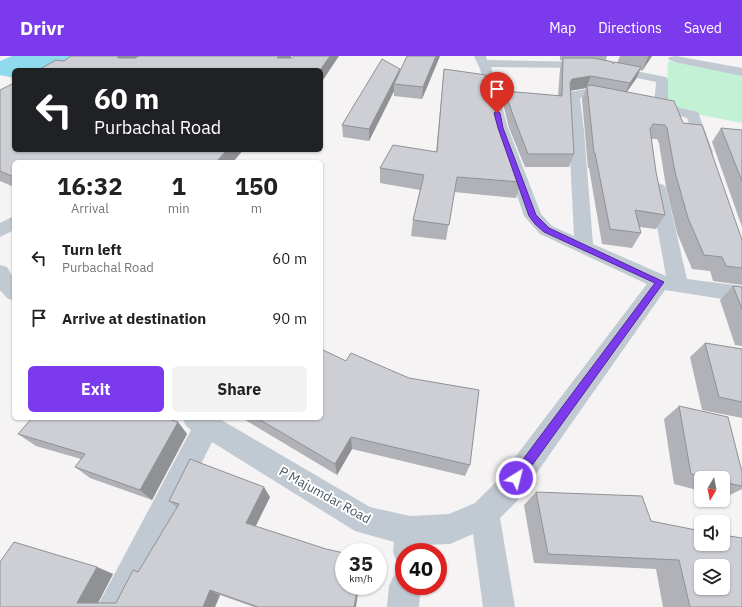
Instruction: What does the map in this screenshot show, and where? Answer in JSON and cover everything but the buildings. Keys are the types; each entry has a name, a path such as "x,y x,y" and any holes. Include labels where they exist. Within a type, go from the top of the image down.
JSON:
{"street":[{"path":"674,59 742,72"},
{"path":"662,108 662,80 589,65 482,60 500,128 533,216 546,230 584,248 669,283 742,294"},
{"path":"584,248 573,95 586,93 628,103"},
{"path":"644,106 662,108 693,115 711,167"},
{"path":"655,172 669,283"},
{"path":"0,231 12,223"},
{"path":"0,272 8,293"},
{"name":"P Majumdar Road","path":"201,422 365,521 409,541 450,529 485,513 511,484 669,283"},
{"path":"113,607 201,422"},
{"path":"485,513 500,607"},
{"path":"403,607 404,595"}],"green space":[{"path":"668,61 742,75 742,123 666,108"}],"water":[{"path":"12,56 78,56 58,68 12,68 12,78 0,75 0,61"}],"route":[{"path":"497,113 500,128 533,216 538,223 546,230 660,282 638,314 516,478"}]}
